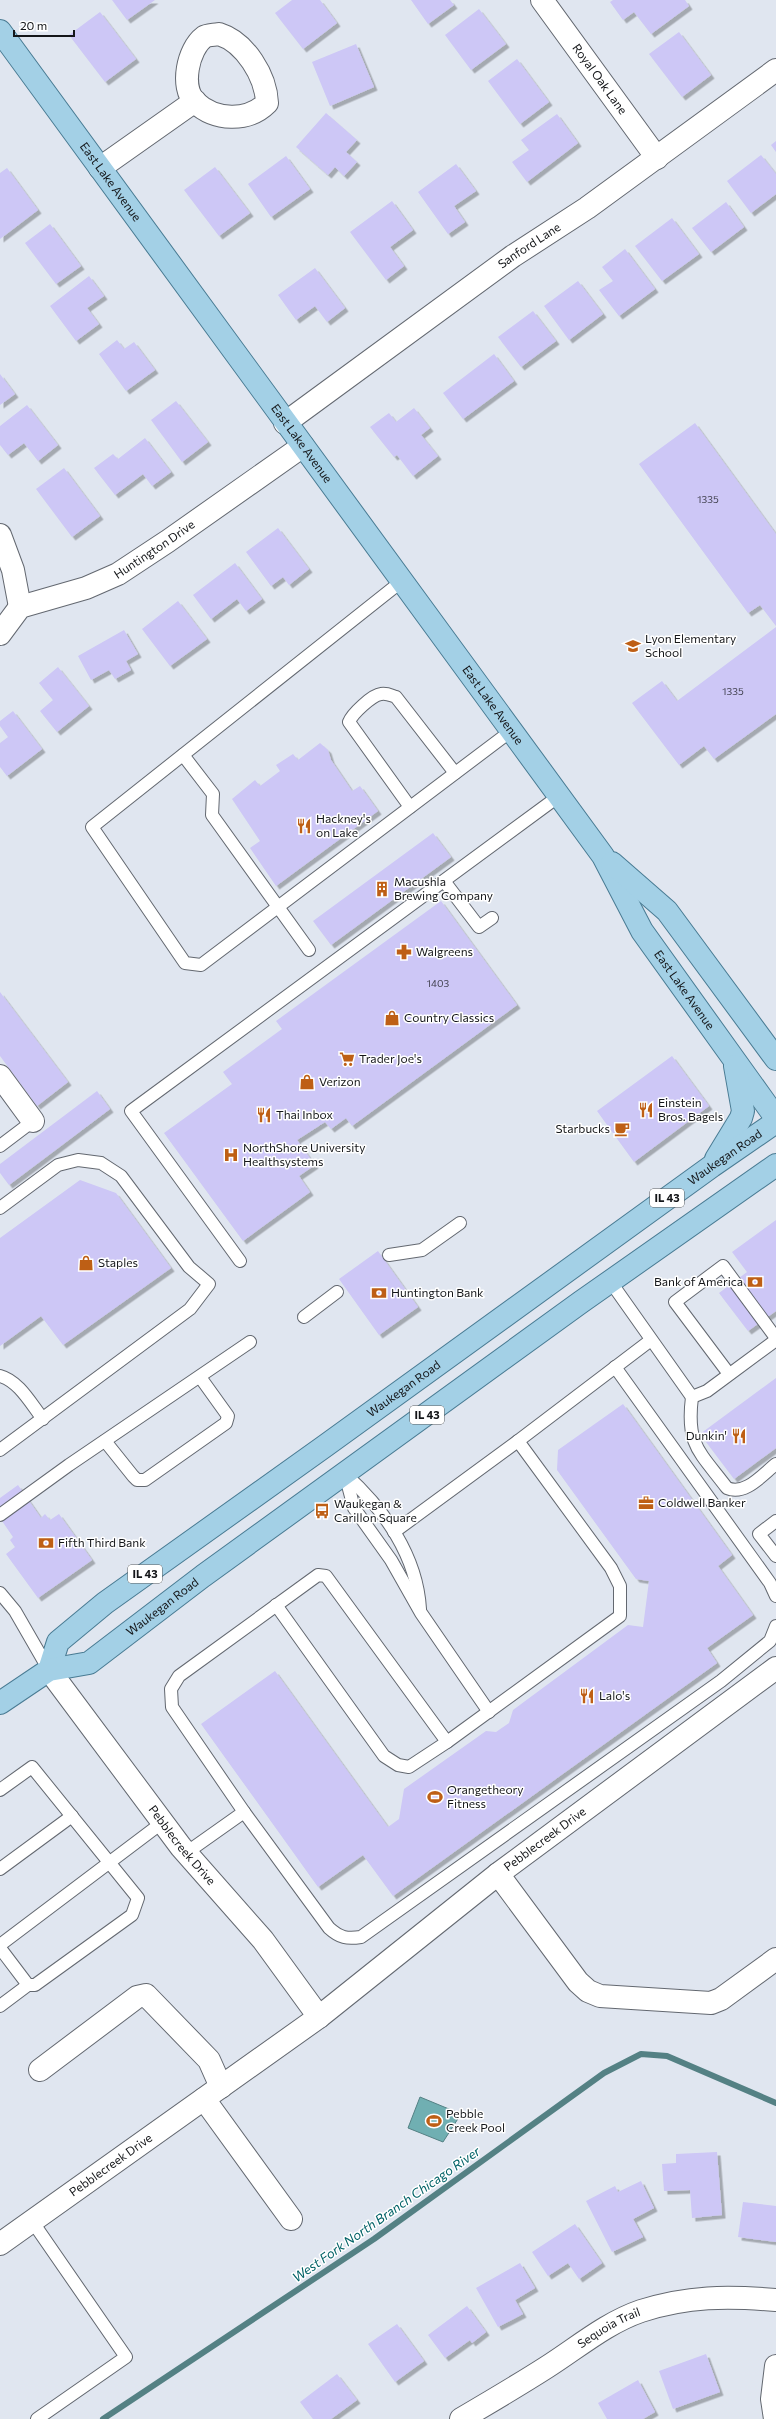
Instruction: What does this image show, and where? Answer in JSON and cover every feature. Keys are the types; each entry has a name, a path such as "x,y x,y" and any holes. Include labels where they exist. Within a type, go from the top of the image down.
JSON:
{"main road":[{"name":"East Lake Avenue","path":"0,31 285,423 603,856 642,931 776,1118"},
{"name":"East Lake Avenue","path":"603,856 667,911 775,1055"},
{"path":"712,1166 741,1118 743,1111 734,1060"},
{"name":"Waukegan Road","path":"49,1670 58,1642 105,1603 345,1432 712,1166 776,1122"},
{"name":"Waukegan Road","path":"0,1703 49,1670 89,1662 203,1576 610,1281 776,1165"},
{"path":"730,1197 776,1184"}],"street":[{"name":"Royal Oak Lane","path":"542,0 657,158"},
{"name":"Sanford Lane","path":"285,423 513,256 657,158 776,70"},
{"path":"100,168 195,101"},
{"name":"Huntington Drive","path":"20,607 86,588 118,574 168,541 303,446"},
{"path":"0,535 13,570 20,607 0,634"},
{"path":"0,1076 33,1121"},
{"name":"Pebblecreek Drive","path":"0,2244 319,2017 498,1874 776,1668"},
{"name":"Pebblecreek Drive","path":"49,1670 186,1853 263,1940 319,2017"},
{"path":"498,1874 578,1982 588,1991 600,1996 711,2003 721,1999 776,1959"},
{"path":"40,2070 136,1997 146,1995 209,2060 213,2093 291,2219"},
{"name":"Sequoia Trail","path":"461,2419 548,2366 592,2336 640,2312 685,2300 726,2296 776,2300"},
{"path":"775,2419 772,2399 776,2366"}],"lane":[{"path":"402,581 92,827 185,963 201,965 512,731"},
{"path":"410,807 349,722 352,715 379,694 388,693 396,697 456,773"},
{"path":"183,755 213,794 212,815 309,950"},
{"path":"240,1261 131,1111 559,796"},
{"path":"444,881 479,927 492,918"},
{"path":"0,1146 33,1121"},
{"path":"0,1208 58,1165 78,1160 101,1162 121,1176 189,1267 209,1284 190,1309 0,1450"},
{"path":"389,1255 422,1250 460,1223"},
{"path":"692,1397 707,1391 776,1339 723,1266 675,1302 729,1374"},
{"path":"610,1281 692,1397 691,1435 694,1445 727,1488 735,1491 745,1488 776,1464"},
{"path":"304,1317 337,1292"},
{"path":"394,1532 652,1340"},
{"path":"0,1515 69,1465 250,1342"},
{"path":"616,1367 770,1583 776,1596"},
{"path":"0,1376 7,1378 19,1388 43,1419"},
{"path":"105,1441 137,1480 145,1480 226,1423 228,1416 200,1377"},
{"path":"276,1605 384,1756 398,1765 409,1767 447,1742 620,1616 620,1586 611,1568 518,1441"},
{"path":"345,1474 369,1496 404,1547 419,1586 421,1613"},
{"path":"345,1474 354,1508 390,1560 421,1613 489,1712"},
{"path":"776,1521 760,1534 776,1556"},
{"path":"447,1742 326,1576 318,1575 276,1605 179,1676 171,1689 172,1707 244,1812 329,1928 337,1935 348,1939 362,1937 721,1682 770,1640 776,1626"},
{"path":"0,1593 15,1611 49,1670"},
{"path":"0,1790 32,1767 138,1898 132,1915 35,1985 28,1985 0,2006"},
{"path":"186,1853 244,1812"},
{"path":"0,1869 72,1816"},
{"path":"28,1985 0,1946 163,1822"},
{"path":"32,2221 126,2357 38,2419"}],"water":[{"name":"Pebble Creek Pool","path":"420,2097 461,2114 443,2142 408,2128"}],"building":[{"path":"112,0 155,0 127,20"},
{"path":"292,0 320,0 337,23 303,49 275,13"},
{"path":"411,0 450,0 454,5 428,24"},
{"path":"613,0 685,0 689,6 651,34 634,12 623,20 610,2"},
{"path":"479,9 506,44 471,70 445,35"},
{"path":"100,12 136,59 105,82 69,35"},
{"path":"679,32 711,75 682,97 649,54"},
{"path":"356,44 374,87 330,106 312,62"},
{"path":"517,59 549,102 520,124 488,81"},
{"path":"326,113 357,140 346,152 357,162 344,176 335,167 328,175 296,147"},
{"path":"557,114 578,143 527,182 512,162 529,150 521,140"},
{"path":"776,141 776,152 771,145"},
{"path":"761,155 776,174 776,194 751,213 727,181"},
{"path":"286,156 310,189 271,217 248,184"},
{"path":"456,164 476,191 454,206 465,222 448,234 418,192"},
{"path":"215,167 250,213 219,236 184,190"},
{"path":"7,168 38,210 0,239 0,173"},
{"path":"392,201 413,230 390,247 404,266 386,280 350,232"},
{"path":"726,202 744,227 711,252 692,228"},
{"path":"672,218 699,254 662,281 635,246"},
{"path":"50,224 81,266 56,284 25,243"},
{"path":"625,249 655,289 619,316 599,290 613,281 602,267"},
{"path":"315,268 345,308 327,322 315,306 296,320 278,295"},
{"path":"89,276 104,296 87,308 99,324 76,341 50,306"},
{"path":"578,281 603,314 569,340 544,306"},
{"path":"533,311 556,341 521,367 498,337"},
{"path":"117,340 124,349 134,342 155,370 126,391 99,354"},
{"path":"494,354 514,381 463,419 443,393"},
{"path":"0,374 15,394 0,405"},
{"path":"176,401 208,442 182,462 151,420"},
{"path":"27,405 58,445 38,461 24,443 8,455 0,445 0,426"},
{"path":"414,408 430,428 421,435 438,456 413,476 397,455 394,457 370,427 389,413 396,422"},
{"path":"695,423 776,534 776,626 760,605 748,613 639,464"},
{"path":"145,438 171,472 152,486 143,474 115,495 94,468 113,454 118,459"},
{"path":"64,468 100,516 72,537 36,489"},
{"path":"278,528 309,569 289,585 283,577 271,586 246,552"},
{"path":"235,563 262,599 246,611 237,599 211,619 193,595"},
{"path":"178,601 207,639 170,666 142,629"},
{"path":"776,627 776,714 714,759 704,746 679,765 632,703 662,681 677,701"},
{"path":"124,630 138,654 126,661 131,670 115,679 109,670 91,680 78,656"},
{"path":"58,667 89,706 57,732 40,711 53,700 39,683"},
{"path":"13,711 42,749 7,776 0,767 0,743 8,737 0,726 0,721"},
{"name":"Hackney's on Lake","path":"320,743 328,750 331,760 352,791 360,786 378,811 276,886 250,848 260,841 232,799 255,780 260,786 280,771 276,765 293,754 298,760"},
{"name":"Macushla Brewing Company","path":"433,833 451,857 331,945 313,921"},
{"path":"441,901 517,1005 352,1126 346,1118 331,1129 325,1122 297,1140 315,1165 299,1176 310,1192 243,1241 164,1133 232,1084 223,1072 282,1029 276,1021"},
{"path":"0,992 68,1082 37,1106 0,1056"},
{"path":"672,1056 709,1106 634,1162 597,1111"},
{"path":"97,1091 110,1109 9,1185 0,1173 0,1164"},
{"name":"Staples","path":"80,1180 116,1193 171,1268 63,1345 41,1316 0,1346 0,1238"},
{"name":"Bank of America","path":"776,1220 776,1311 748,1331 719,1293 747,1272 732,1252"},
{"name":"Huntington Bank","path":"378,1251 418,1307 379,1335 339,1279"},
{"path":"776,1378 776,1448 734,1479 700,1434"},
{"path":"623,1404 732,1555 718,1566 753,1615 707,1648 717,1663 393,1896 363,1855 318,1887 201,1724 275,1671 388,1827 399,1819 404,1789 486,1731 496,1732 509,1723 513,1710 628,1625 643,1627 649,1581 636,1579 557,1470 558,1450"},
{"name":"Fifth Third Bank","path":"18,1485 41,1518 45,1514 50,1520 59,1514 92,1560 38,1598 6,1554 15,1547 10,1540 13,1537 0,1518 0,1498"},
{"path":"717,2152 722,2215 692,2218 690,2190 664,2191 662,2164 676,2163 676,2154"},
{"path":"641,2181 654,2208 633,2219 643,2237 612,2252 586,2201 615,2186 618,2192"},
{"path":"743,2202 776,2206 776,2242 738,2237"},
{"path":"575,2224 602,2263 579,2279 568,2263 548,2276 532,2252"},
{"path":"520,2263 535,2288 515,2300 523,2314 498,2327 476,2288"},
{"path":"467,2306 486,2332 472,2343 470,2340 445,2358 428,2335"},
{"path":"397,2324 424,2361 395,2382 368,2344"},
{"path":"706,2354 720,2392 673,2409 659,2371"},
{"path":"337,2374 357,2400 331,2419 313,2419 300,2402"},
{"path":"638,2380 655,2412 643,2419 607,2419 598,2403"}],"waterway":[{"name":"West Fork North Branch Chicago River","path":"103,2419 374,2239 604,2073 641,2054 667,2056 776,2103"}],"place":[{"name":"Lyon Elementary School","path":"633,646"},
{"name":"Hackney's on Lake","path":"304,826"},
{"name":"Macushla Brewing Company","path":"382,889"},
{"name":"Walgreens","path":"404,952"},
{"name":"Country Classics","path":"392,1018"},
{"name":"Trader Joe's","path":"347,1059"},
{"name":"Verizon","path":"307,1082"},
{"name":"Einstein Bros. Bagels","path":"646,1110"},
{"name":"Thai Inbox","path":"264,1115"},
{"name":"Starbucks","path":"622,1129"},
{"name":"NorthShore University Healthsystems","path":"231,1155"},
{"name":"Staples","path":"86,1263"},
{"name":"Bank of America","path":"755,1282"},
{"name":"Huntington Bank","path":"379,1293"},
{"name":"Dunkin'","path":"739,1436"},
{"name":"Coldwell Banker","path":"646,1503"},
{"name":"Waukegan & Carillon Square","path":"322,1511"},
{"name":"Fifth Third Bank","path":"46,1543"},
{"name":"Lalo's","path":"587,1696"},
{"name":"Orangetheory Fitness","path":"435,1797"},
{"name":"Pebble Creek Pool","path":"434,2121"}]}
